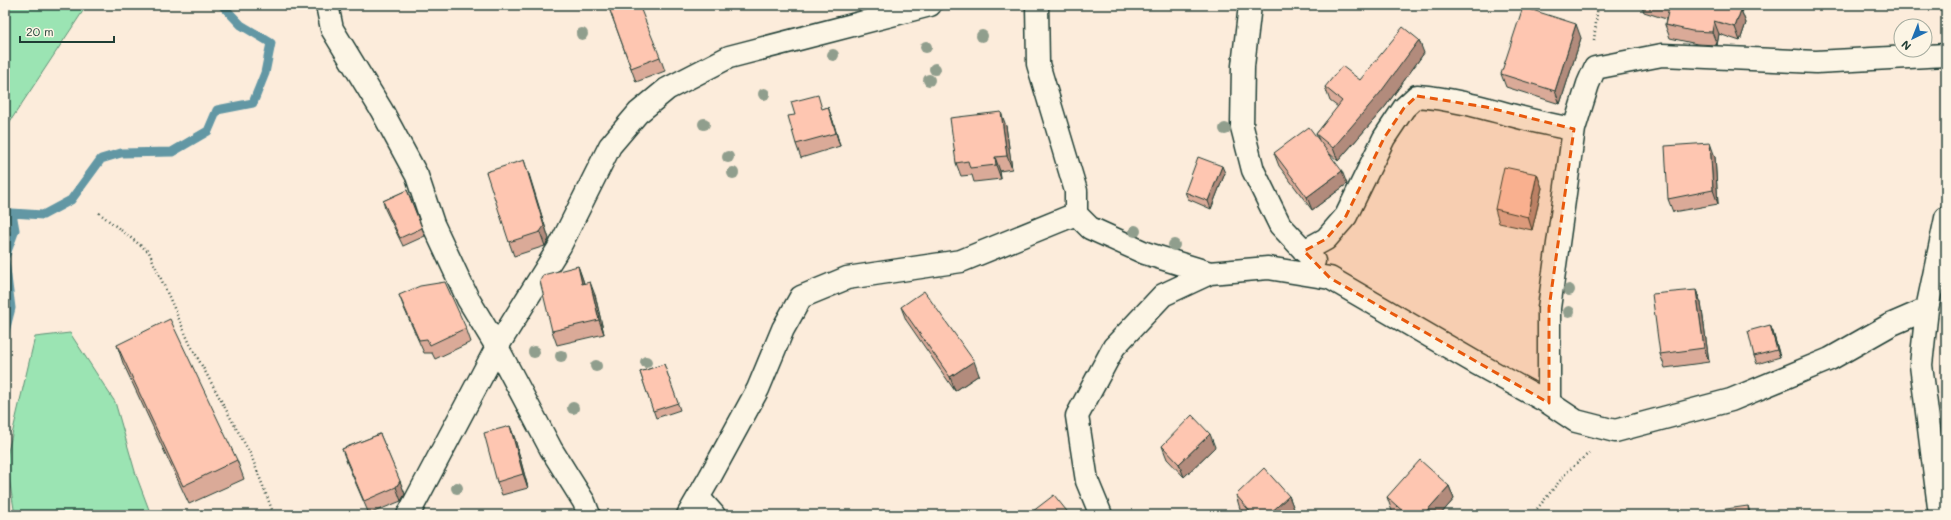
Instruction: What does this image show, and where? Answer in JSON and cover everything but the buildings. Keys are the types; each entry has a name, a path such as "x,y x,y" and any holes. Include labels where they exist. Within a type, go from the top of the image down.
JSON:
{"street":[{"path":"327,5 332,29 382,111 417,176 433,224 462,286 497,347 551,449 584,502 589,515"},
{"path":"408,515 497,347 560,246 610,146 638,113 667,89 729,58 930,5"},
{"path":"1037,5 1038,64 1076,191 1076,214 1090,228 1145,253 1210,273"},
{"path":"1250,5 1243,66 1242,127 1253,170 1280,225 1330,278 1476,363 1548,402 1576,421 1615,431 1731,400 1830,358 1890,325 1927,309"},
{"path":"1548,402 1549,308 1574,129 1588,84 1596,68 1662,55 1816,62 1946,55"},
{"path":"1304,251 1326,239 1346,216 1384,138 1404,108 1417,96 1444,98 1486,107 1525,119 1574,129"},
{"path":"714,515 693,506 758,389 784,329 801,297 847,278 961,261 1076,214"},
{"path":"1940,515 1921,365 1927,309 1946,218"},
{"path":"1101,515 1087,481 1077,416 1114,347 1163,295 1210,273 1268,268 1330,278"}],"path":[{"path":"1596,68 1593,51 1598,5"},
{"path":"99,213 149,252 190,344 252,455 274,515"},
{"path":"1532,515 1567,472 1615,431"}],"highlighted area":[{"path":"1417,96 1486,107 1574,129 1549,308 1549,403 1330,278 1304,251 1326,239 1346,216 1384,138 1404,108"}],"green space":[{"path":"5,5 87,5 5,129"},
{"path":"70,333 115,402 136,475 151,515 15,515 6,460 35,337"}],"waterway":[{"path":"5,257 15,230 12,213 43,215 71,200 101,159 121,153 172,152 208,131 217,110 253,103 265,73 271,43 241,25 222,5"},
{"path":"5,261 11,308 5,331"}]}
